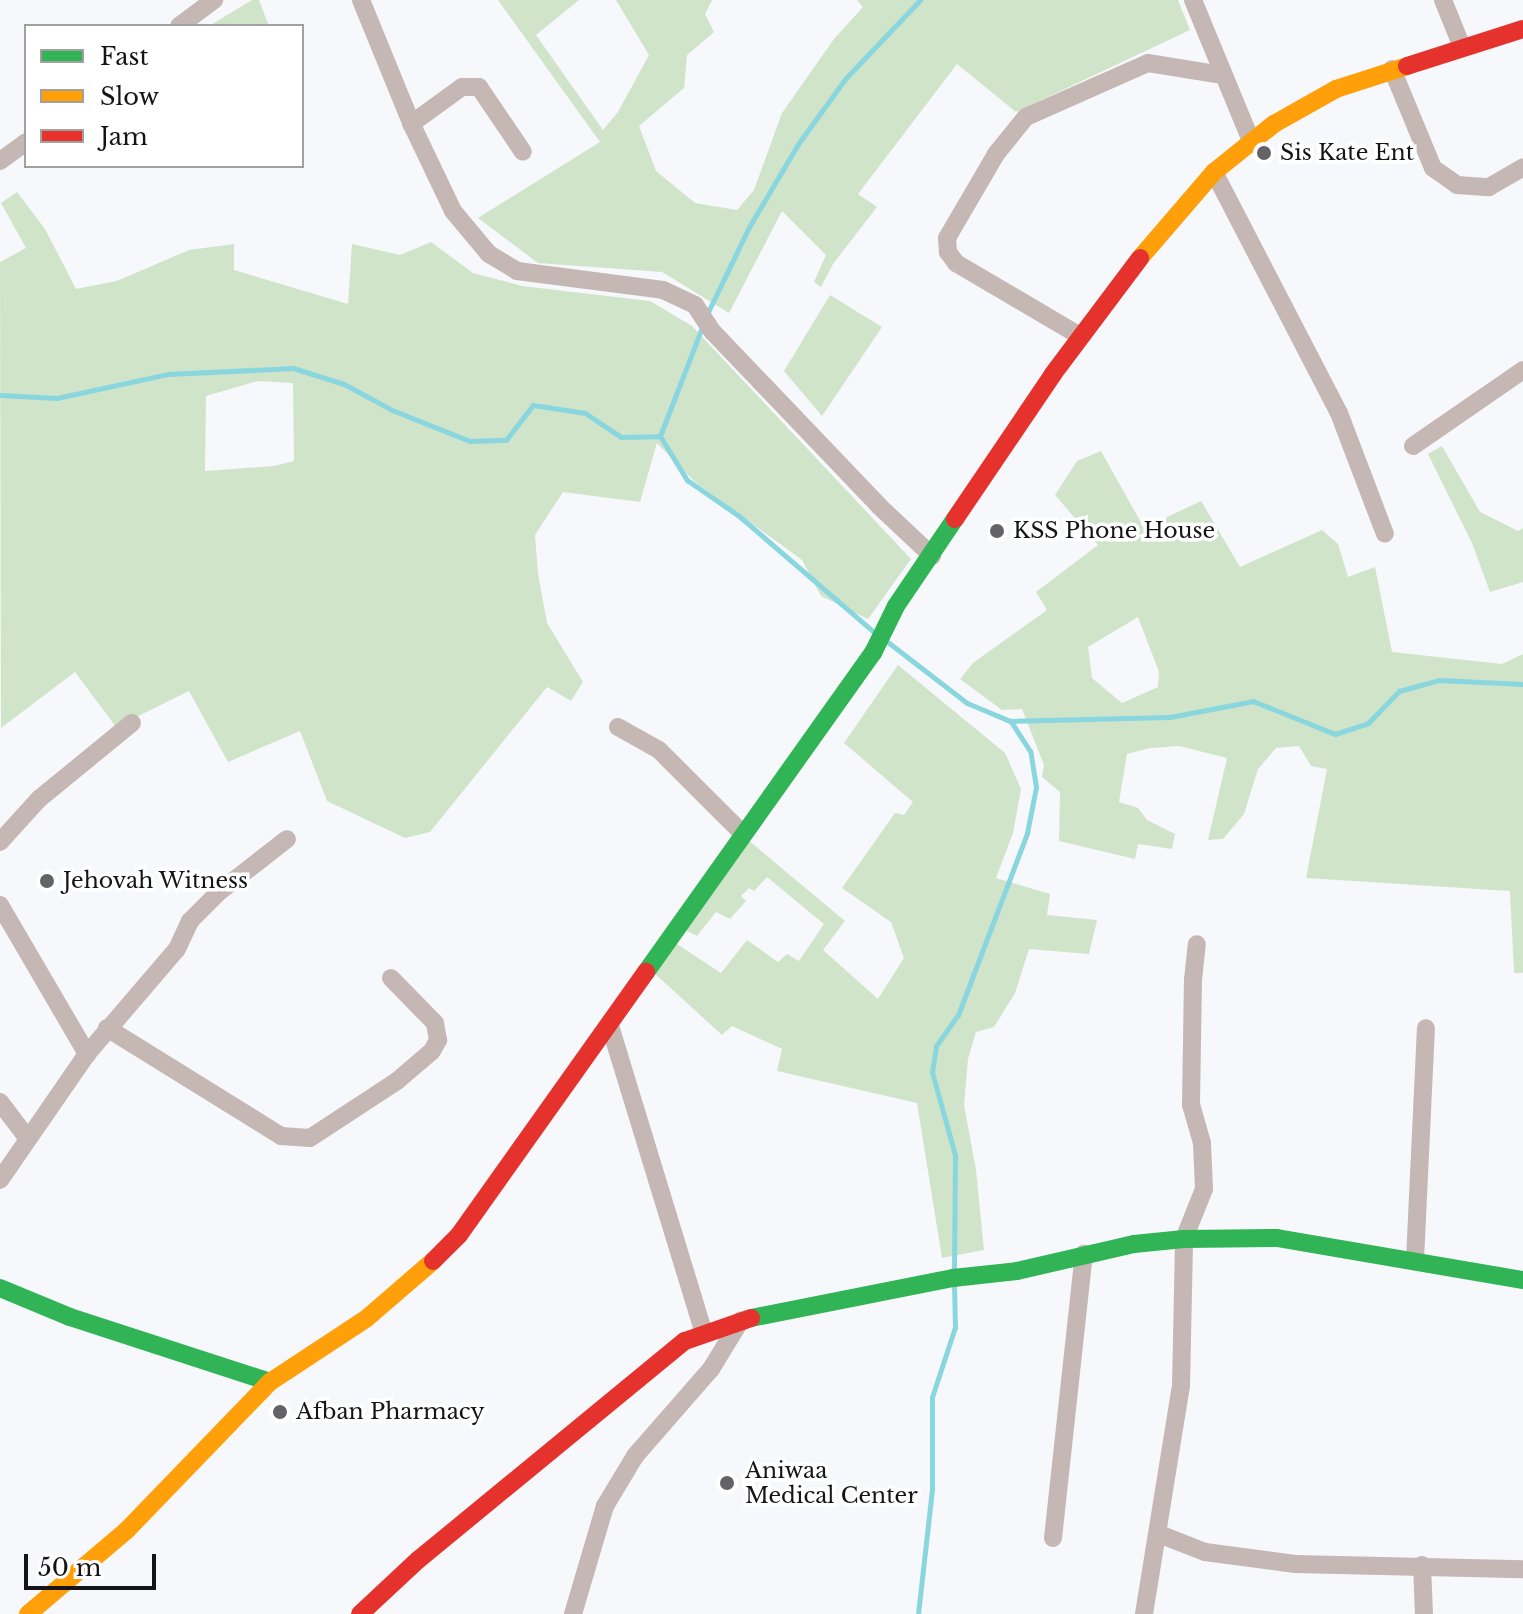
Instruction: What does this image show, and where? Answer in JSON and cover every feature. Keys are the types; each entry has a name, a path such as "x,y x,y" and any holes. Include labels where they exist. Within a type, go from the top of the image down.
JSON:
{"street":[{"path":"182,24 214,0"},
{"path":"361,0 411,124 453,211 489,254 517,271 663,290 695,305 712,331 879,506 932,556"},
{"path":"1193,0 1251,141"},
{"path":"1443,0 1462,47"},
{"path":"28,1614 127,1530 270,1382 367,1318 415,1280 459,1235 532,1129 610,1026 742,833 873,653 896,606 1080,336 1163,229 1214,172 1251,141 1317,98 1392,69 1523,29"},
{"path":"1080,336 956,263 948,252 947,238 996,154 1026,117 1148,63 1223,75"},
{"path":"1392,69 1433,168 1457,185 1489,187 1523,167"},
{"path":"411,124 462,87 479,87 523,152"},
{"path":"0,161 24,143"},
{"path":"1214,172 1339,413 1385,534"},
{"path":"1413,446 1523,370"},
{"path":"0,842 39,799 132,723"},
{"path":"618,727 659,750 742,833"},
{"path":"0,1180 87,1054 177,949 190,921 219,892 287,839"},
{"path":"0,905 87,1054"},
{"path":"1144,1614 1181,1386 1184,1239 1204,1189 1202,1143 1191,1105 1193,980 1197,944"},
{"path":"107,1028 281,1136 310,1138 397,1081 432,1051 438,1040 435,1023 391,978"},
{"path":"610,1026 703,1331"},
{"path":"1415,1260 1426,1028"},
{"path":"0,1102 28,1139"},
{"path":"360,1614 442,1540 685,1341 703,1331 741,1320 953,1278 1017,1271 1084,1254 1184,1239 1277,1238 1523,1280"},
{"path":"1053,1538 1084,1254"},
{"path":"0,1288 70,1317 270,1382"},
{"path":"573,1614 605,1506 635,1456 711,1369 741,1320"},
{"path":"1159,1534 1205,1552 1295,1564 1523,1569"},
{"path":"1422,1565 1424,1614"}],"green space":[{"path":"252,0 259,0 268,24 212,24"},
{"path":"498,0 579,0 536,35 603,130 618,112 649,55 616,0 712,0 705,14 714,32 687,55 684,88 639,126 656,171 695,203 737,210 754,190 782,113 834,39 863,7 857,0 1178,0 1190,30 1016,112 957,64 858,194 877,207 833,264 821,287 814,282 826,255 782,211 729,313 662,272 538,263 478,218 600,142"},
{"path":"17,192 45,229 76,289 117,281 189,250 234,244 234,270 348,304 352,244 400,255 431,242 473,273 522,286 650,301 692,326 911,559 868,619 821,596 802,560 695,482 657,443 640,502 563,492 535,535 538,574 547,623 583,682 571,701 547,687 430,832 405,838 327,801 300,731 228,762 189,691 116,727 75,672 1,728 0,262 26,248 1,203","holes":["258,381 293,383 294,461 274,466 205,471 206,396"]},
{"path":"830,295 882,327 822,416 784,371"},
{"path":"1442,446 1480,512 1518,531 1523,528 1523,582 1490,592 1472,543 1428,454"},
{"path":"1101,451 1144,528 1201,501 1240,567 1322,530 1338,544 1348,577 1375,567 1392,652 1502,664 1523,654 1523,973 1514,973 1510,891 1306,878 1327,769 1311,766 1299,746 1276,748 1258,769 1244,814 1223,839 1208,840 1227,758 1179,746 1150,748 1127,754 1119,802 1138,808 1147,820 1175,834 1172,849 1138,844 1135,859 1059,841 1060,792 1042,777 1044,765 1022,709 1002,710 960,679 973,663 1047,610 1036,592 1098,545 1055,495 1077,461","holes":["1138,617 1159,672 1158,687 1122,703 1092,678 1088,647"]},
{"path":"898,665 1005,753 1021,789 1013,833 996,878 1050,894 1047,915 1097,920 1089,954 1029,949 1015,993 994,1027 976,1032 968,1059 964,1105 976,1170 984,1250 942,1258 917,1103 777,1071 782,1049 732,1026 722,1035 653,972 674,942 721,973 747,940 778,962 787,954 799,961 824,924 767,877 754,891 749,888 741,896 746,901 730,919 716,912 697,936 683,929 748,840 845,921 823,950 878,999 904,958 891,922 842,888 895,813 904,815 913,802 844,743"}],"waterway":[{"path":"707,314 749,227 798,144 845,79 920,0"},
{"path":"660,436 702,327"},
{"path":"0,395 57,398 168,374 293,368 344,384 392,410 470,441 506,440 533,405 585,413 621,437 660,436 687,480 739,516 874,632"},
{"path":"889,643 967,703 1010,721 1170,717 1253,701 1335,734 1368,723 1399,691 1439,680 1523,684"},
{"path":"954,1269 955,1155 932,1072 936,1046 958,1015 1027,833 1036,787 1030,751 1011,722"},
{"path":"918,1614 932,1490 932,1397 955,1327 954,1287"}],"traffic: fast":[{"path":"646,972 873,653 896,606 955,519"},
{"path":"751,1318 953,1278 1017,1271 1134,1244 1184,1239 1277,1238 1523,1280"},
{"path":"0,1288 70,1317 270,1382"}],"traffic: slow":[{"path":"1140,258 1214,172 1274,124 1336,89 1407,66"},
{"path":"28,1614 127,1530 270,1382 367,1318 433,1261"}],"traffic: jam":[{"path":"1407,66 1523,29"},
{"path":"955,519 1053,374 1140,258"},
{"path":"433,1261 459,1235 646,972"},
{"path":"360,1614 418,1560 685,1341 751,1318"}],"place":[{"name":"Sis Kate Ent","path":"1264,153"},
{"name":"KSS Phone House","path":"997,531"},
{"name":"Jehovah Witness","path":"47,881"},
{"name":"Afban Pharmacy","path":"280,1412"},
{"name":"Aniwaa Medical Center","path":"727,1483"}]}
